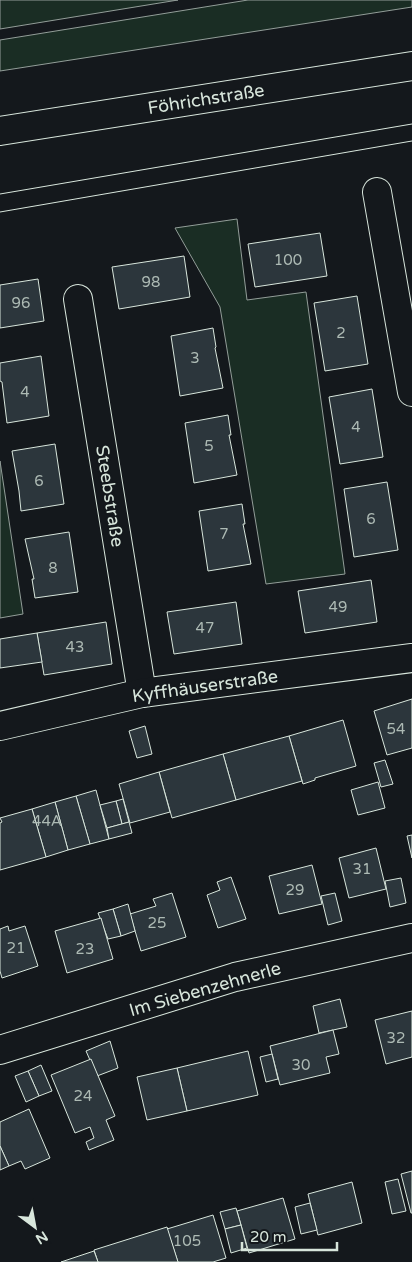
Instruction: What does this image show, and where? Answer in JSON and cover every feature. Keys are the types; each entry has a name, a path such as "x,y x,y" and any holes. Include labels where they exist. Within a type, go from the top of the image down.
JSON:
{"street":[{"name":"Föhrichstraße","path":"0,131 412,66"},
{"path":"377,192 412,392"},
{"name":"Steebstraße","path":"78,299 142,693"},
{"name":"Kyffhäuserstraße","path":"0,726 142,693 412,658"},
{"name":"Im Siebenzehnerle","path":"0,1050 235,976 412,938"}],"green space":[{"path":"0,0 178,0 0,29"},
{"path":"248,0 412,0 412,7 0,71 0,40"},
{"path":"237,219 247,300 306,292 345,574 266,584 220,307 175,228"},
{"path":"0,461 23,614 0,618"}],"building":[{"path":"320,233 327,276 255,287 248,244"},
{"path":"184,256 190,297 119,309 112,267"},
{"path":"38,279 44,321 0,328 0,285"},
{"path":"357,296 368,364 325,371 314,303"},
{"path":"213,328 223,388 180,396 171,336"},
{"path":"41,356 49,416 7,423 2,382 0,381 0,363"},
{"path":"372,389 383,457 340,464 329,397"},
{"path":"228,415 231,435 229,435 237,475 194,483 185,423"},
{"path":"55,444 64,504 21,511 12,451"},
{"path":"387,482 398,550 354,557 344,489"},
{"path":"242,504 245,524 243,524 251,564 208,571 199,511"},
{"path":"69,532 78,592 35,598 32,579 34,579 25,539"},
{"path":"371,580 377,622 305,633 298,591"},
{"path":"236,602 242,644 174,654 167,612"},
{"path":"106,622 112,664 44,675 37,633"},
{"path":"37,633 42,662 0,668 0,639"},
{"path":"412,699 412,748 387,755 374,711"},
{"path":"343,720 356,766 315,778 315,780 303,784 289,736"},
{"path":"145,726 152,754 137,758 129,731"},
{"path":"289,736 302,781 236,800 223,754"},
{"path":"223,754 236,800 172,818 159,772"},
{"path":"385,760 393,784 381,787 374,763"},
{"path":"159,772 170,812 130,823 119,784"},
{"path":"378,782 385,808 358,815 351,790"},
{"path":"96,790 109,839 90,844 76,796"},
{"path":"76,796 90,844 68,850 55,802"},
{"path":"123,799 129,822 122,824 116,801"},
{"path":"116,801 122,824 107,828 100,805"},
{"path":"55,802 68,850 46,857 32,809"},
{"path":"32,809 46,857 0,870 0,823 2,822 0,818"},
{"path":"129,822 132,833 109,839 107,828"},
{"path":"412,835 412,858 407,836"},
{"path":"376,848 386,889 349,898 339,858"},
{"path":"312,865 322,904 279,914 269,876"},
{"path":"231,877 246,919 218,928 207,895 220,890 217,882"},
{"path":"401,878 406,903 390,907 385,881"},
{"path":"172,893 186,937 141,951 130,914 156,906 153,899"},
{"path":"335,893 342,921 328,925 321,896"},
{"path":"128,904 135,931 121,936 113,909"},
{"path":"113,909 121,936 108,939 98,913"},
{"path":"101,918 113,959 67,973 55,931"},
{"path":"8,926 9,931 25,926 38,966 2,978 0,971 0,929"},
{"path":"340,999 347,1027 319,1033 313,1006"},
{"path":"412,1011 412,1057 386,1064 375,1020"},
{"path":"333,1030 339,1054 326,1057 330,1073 280,1085 270,1046"},
{"path":"110,1041 118,1068 97,1076 86,1051"},
{"path":"248,1051 258,1095 187,1111 177,1068"},
{"path":"272,1054 278,1079 266,1082 260,1057"},
{"path":"91,1059 115,1116 106,1120 114,1140 89,1150 86,1142 94,1138 90,1127 75,1133 51,1075"},
{"path":"41,1065 52,1091 39,1096 28,1071"},
{"path":"177,1068 187,1111 147,1120 137,1077"},
{"path":"28,1071 39,1096 26,1102 15,1076"},
{"path":"29,1109 50,1158 25,1169 21,1161 9,1166 0,1146 0,1122"},
{"path":"0,1146 9,1166 0,1170"},
{"path":"412,1171 412,1213 411,1213 401,1174"},
{"path":"398,1179 406,1211 392,1214 385,1182"},
{"path":"352,1182 362,1223 318,1235 308,1194"},
{"path":"283,1198 295,1239 249,1253 237,1211"},
{"path":"310,1203 317,1230 301,1234 295,1207"},
{"path":"236,1208 241,1225 225,1229 220,1212"},
{"path":"213,1215 226,1258 213,1262 178,1262 167,1229"},
{"path":"241,1225 247,1248 231,1253 225,1229"},
{"path":"167,1227 178,1262 98,1262 94,1250"},
{"path":"94,1251 98,1262 61,1262"}],"tram line":[{"path":"0,194 412,124"},
{"path":"0,212 412,141"}]}
